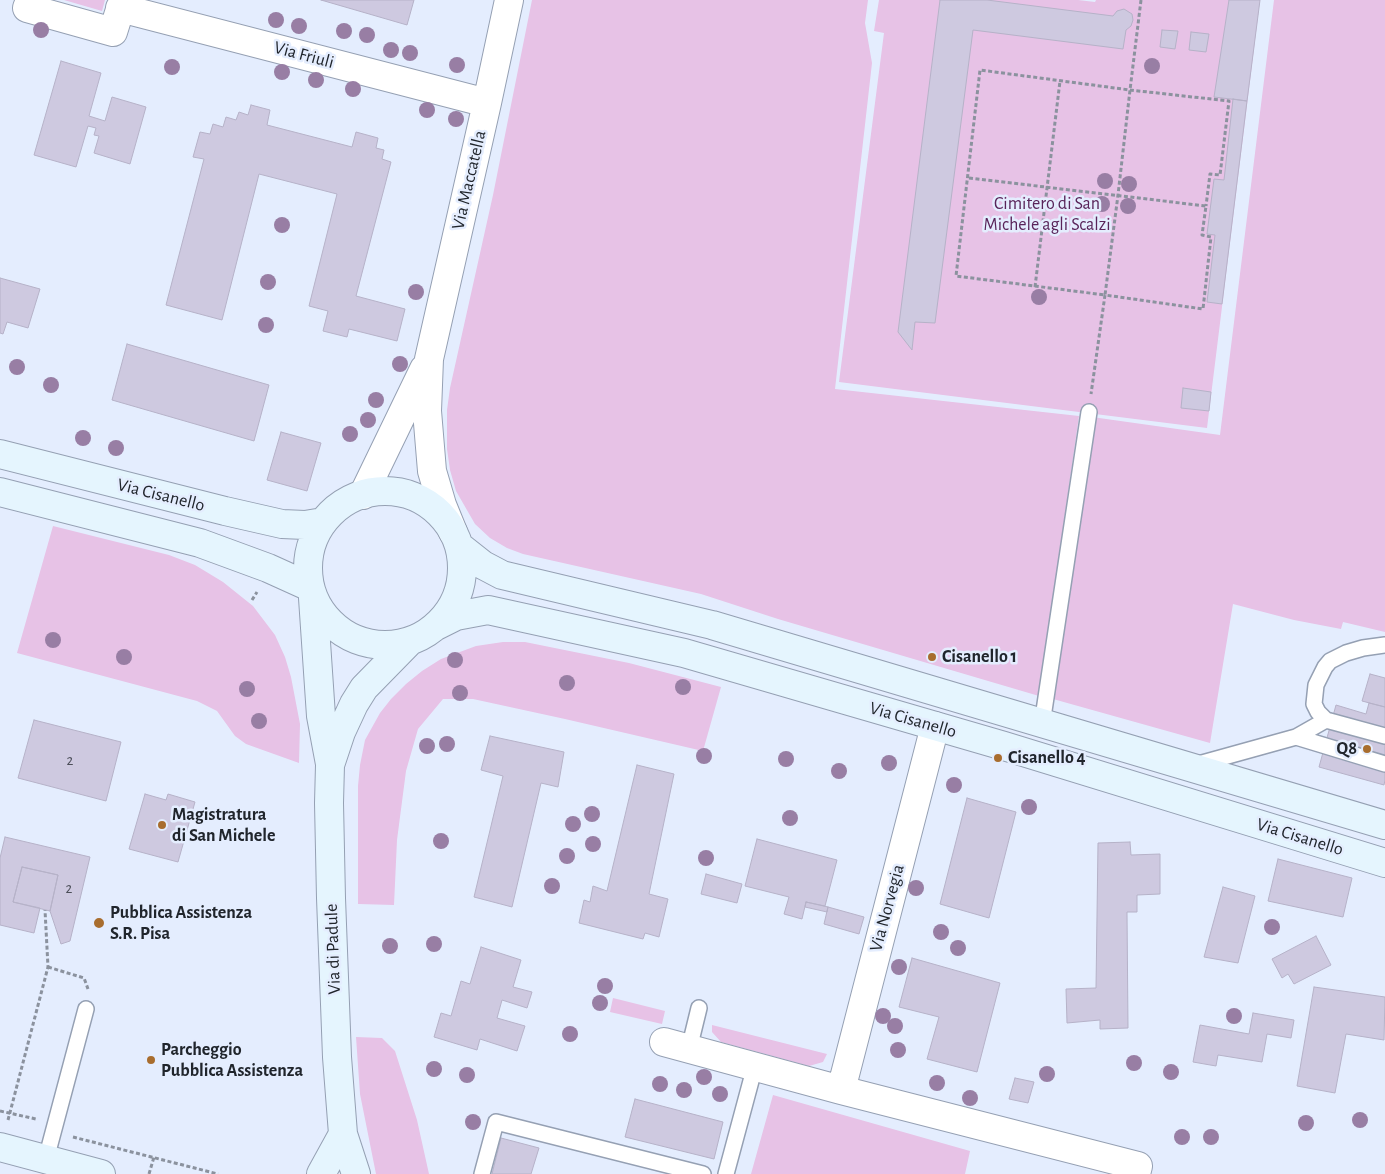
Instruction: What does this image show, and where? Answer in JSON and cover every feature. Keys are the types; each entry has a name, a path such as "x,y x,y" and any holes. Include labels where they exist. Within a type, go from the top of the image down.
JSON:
{"main road":[{"name":"Via Cisanello","path":"0,454 282,524 305,525 323,522"},
{"name":"Via Cisanello","path":"0,492 200,543 268,568 312,591"},
{"path":"388,492 415,497 437,511 456,539 462,571 461,583 452,606 436,626 410,641 398,644 378,644 347,635 331,623 319,607 312,591 308,574 311,548 323,522 345,503 363,495 388,492"},
{"name":"Via Cisanello","path":"456,539 483,565 502,575 712,625 1385,825"},
{"name":"Via di Padule","path":"312,591 321,716 330,765 329,803 335,1022 343,1134 356,1174"},
{"name":"Via Cisanello","path":"436,626 449,619 488,610 684,653 935,726 1385,863"},
{"name":"Via di Padule","path":"330,765 340,732 354,704 370,681 410,641"},
{"path":"321,1174 343,1134"},
{"path":"0,1147 101,1174"}],"street":[{"path":"30,0 27,8 113,32 121,4"},
{"name":"Via Maccatella","path":"456,539 439,498 432,471 427,411 429,359 487,103 508,0"},
{"name":"Via Friuli","path":"121,4 487,103"},
{"name":"Via Maccatella","path":"363,495 429,359"},
{"name":"Via Norvegia","path":"841,1090 935,726"},
{"path":"677,1045 841,1090 1138,1166 1136,1174"}],"lane":[{"path":"1042,724 1089,412"},
{"path":"1385,646 1364,648 1346,653 1330,661 1320,674 1316,685 1314,704 1318,712 1326,720 1385,736"},
{"path":"1189,767 1296,737 1326,720"},
{"path":"1296,737 1385,764"},
{"path":"677,1045 699,1008"},
{"path":"46,1159 86,1009"},
{"path":"726,1174 755,1066"},
{"path":"482,1174 496,1122 703,1174"}],"path":[{"path":"1089,412 1118,195 1141,0"},
{"path":"980,70 1060,81 1229,101 1220,175 1210,174 1202,235 1211,237 1203,309 956,276 980,70"},
{"path":"1035,286 1060,81"},
{"path":"968,178 1206,206"},
{"path":"8,1120 48,967 45,910"},
{"path":"48,967 84,978 89,991 86,1009"},
{"path":"0,1111 38,1120"},
{"path":"0,1118 154,1156 218,1174"},
{"path":"149,1174 154,1156"}],"green space":[{"path":"64,0 105,0 102,11"},
{"path":"532,0 868,0 865,23 872,63 835,389 1079,416 1039,696 778,619 701,594 523,554 507,548 490,538 475,524 456,491 450,470 447,449 447,410 450,388 493,195"},
{"name":"Cimitero di San Michele agli Scalzi","path":"879,0 1078,0 1095,2 1096,0 1260,0 1207,428 839,382 884,33 874,31"},
{"path":"1274,0 1385,0 1385,632 1343,622 1341,629 1294,620 1233,604 1210,743 1053,699 1092,417 1220,435"},
{"path":"53,526 169,555 195,565 223,582 253,606 275,635 285,657 291,677 300,724 299,763 246,744 235,736 217,711 197,701 17,653"},
{"path":"503,642 525,642 629,663 721,687 703,751 473,699 443,699 418,729 406,771 397,840 394,905 358,904 358,786 365,740 380,713 391,699 422,671 441,659 476,646"},
{"path":"613,998 665,1011 662,1024 610,1012"},
{"path":"712,1025 827,1054 823,1062 809,1066 721,1042 712,1032"},
{"path":"356,1037 382,1038 395,1051 417,1120 429,1174 376,1174 360,1094"},
{"path":"773,1095 970,1151 965,1174 751,1174"}],"building":[{"path":"321,0 414,0 407,25"},
{"path":"940,0 987,0 1113,16 1117,11 1124,9 1132,14 1133,20 1131,26 1126,30 1123,49 973,30 935,323 915,322 912,350 898,332"},
{"path":"1229,0 1260,0 1247,101 1214,97"},
{"path":"1162,30 1178,31 1175,49 1160,47"},
{"path":"1191,32 1209,34 1206,52 1189,50"},
{"path":"61,61 101,73 89,116 105,121 112,97 146,107 130,164 94,153 99,136 94,135 96,128 88,126 76,167 34,155"},
{"path":"1233,99 1247,101 1222,304 1207,302 1215,235 1207,234 1214,179 1224,180"},
{"path":"251,105 270,110 267,125 352,147 356,132 378,138 376,148 384,150 382,159 391,162 356,296 405,309 397,341 349,329 347,337 323,331 328,311 309,306 337,194 259,174 222,320 166,305 204,159 193,157 200,132 210,134 213,124 223,127 226,117 236,120 239,112 248,115"},
{"path":"0,278 40,289 28,328 7,322 3,334 0,333"},
{"path":"127,344 269,385 254,441 112,400"},
{"path":"1183,388 1211,392 1209,411 1181,408"},
{"path":"281,432 321,443 307,491 267,480"},
{"path":"1370,674 1385,678 1385,707 1362,701"},
{"path":"1369,703 1385,707 1384,785 1319,767 1336,705 1366,714"},
{"path":"34,720 121,742 106,801 18,778"},
{"path":"490,736 564,752 558,787 541,783 512,907 474,897 503,776 481,770"},
{"path":"637,765 674,774 649,894 668,899 659,937 645,933 643,939 579,923 584,900 590,902 593,886 607,891"},
{"name":"Magistratura di San Michele","path":"145,794 166,800 168,794 195,802 178,862 129,849"},
{"path":"967,798 1016,812 989,918 940,904"},
{"name":"Pubblica Assistenza S.R. Pisa","path":"5,837 90,857 70,941 61,944 50,911 58,875 22,867 13,902 40,908 34,933 0,925 0,858"},
{"path":"757,839 837,860 825,906 806,902 802,919 784,914 789,897 745,886"},
{"path":"1130,842 1131,855 1160,854 1160,894 1137,895 1137,912 1127,912 1128,1028 1100,1029 1100,1020 1067,1023 1066,989 1096,988 1098,843"},
{"path":"1278,859 1352,878 1343,917 1268,901"},
{"path":"22,867 58,875 50,911 13,902"},
{"path":"706,874 742,884 737,903 701,894"},
{"path":"1223,887 1255,896 1238,963 1204,957"},
{"path":"806,902 828,907 827,912 805,907"},
{"path":"828,907 864,917 859,934 824,924"},
{"path":"1316,936 1331,965 1294,984 1288,974 1282,978 1272,959"},
{"path":"481,947 521,960 513,987 532,992 527,1008 502,1000 497,1018 525,1026 517,1051 480,1039 477,1050 434,1037 441,1013 451,1016 461,981 470,984"},
{"path":"912,958 1000,983 977,1072 927,1059 939,1017 899,1007"},
{"path":"1314,987 1385,997 1384,1040 1346,1034 1335,1093 1297,1086"},
{"path":"1253,1013 1294,1020 1291,1038 1267,1034 1262,1062 1218,1055 1216,1066 1193,1062 1200,1025 1249,1034"},
{"path":"1015,1078 1034,1082 1028,1103 1009,1099"},
{"path":"635,1099 723,1122 714,1159 625,1137"},
{"path":"501,1138 539,1148 531,1174 492,1174"}],"place":[{"name":"Cisanello 1","path":"932,657"},
{"name":"Q8","path":"1367,749"},
{"name":"Cisanello 4","path":"998,758"},
{"name":"Magistratura di San Michele","path":"162,825"},
{"name":"Pubblica Assistenza S.R. Pisa","path":"99,923"},
{"name":"Parcheggio Pubblica Assistenza","path":"151,1060"}]}
